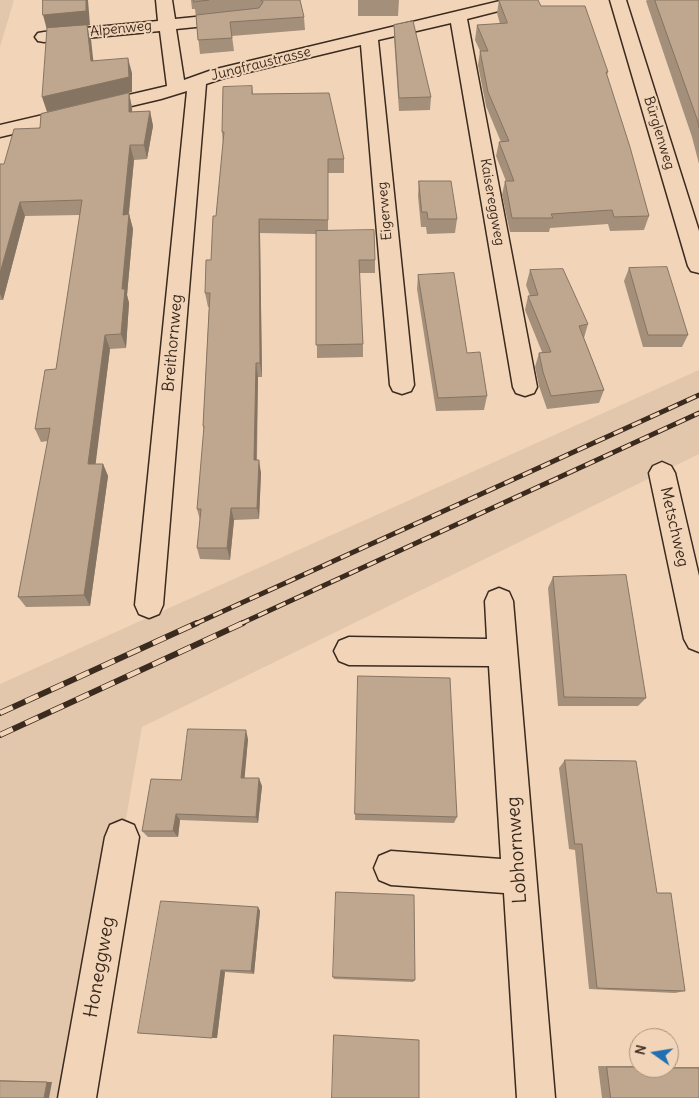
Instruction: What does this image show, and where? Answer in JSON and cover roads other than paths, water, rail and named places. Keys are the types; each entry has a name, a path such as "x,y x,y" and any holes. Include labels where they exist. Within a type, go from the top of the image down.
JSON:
{"street":[{"name":"Alpenweg","path":"164,0 167,24 187,85"},
{"name":"Kaisereggweg","path":"444,0 453,17 525,387"},
{"name":"Jungfraustrasse","path":"0,132 187,85 218,74 524,0"},
{"name":"Bürglenweg","path":"618,0 699,266"},
{"name":"Alpenweg","path":"44,37 254,16"},
{"name":"Eigerweg","path":"369,37 402,385"},
{"name":"Breithornweg","path":"149,604 187,85"},
{"name":"Metschweg","path":"662,473 699,638"},
{"name":"Lobhornweg","path":"499,601 536,1098"},
{"path":"349,651 503,653"},
{"name":"Honeggweg","path":"77,1098 122,837"},
{"path":"391,868 519,877"}],"railway":[{"path":"195,624 699,395"},
{"path":"240,624 699,413"},
{"path":"0,713 197,623"},
{"path":"0,735 243,623"}]}
